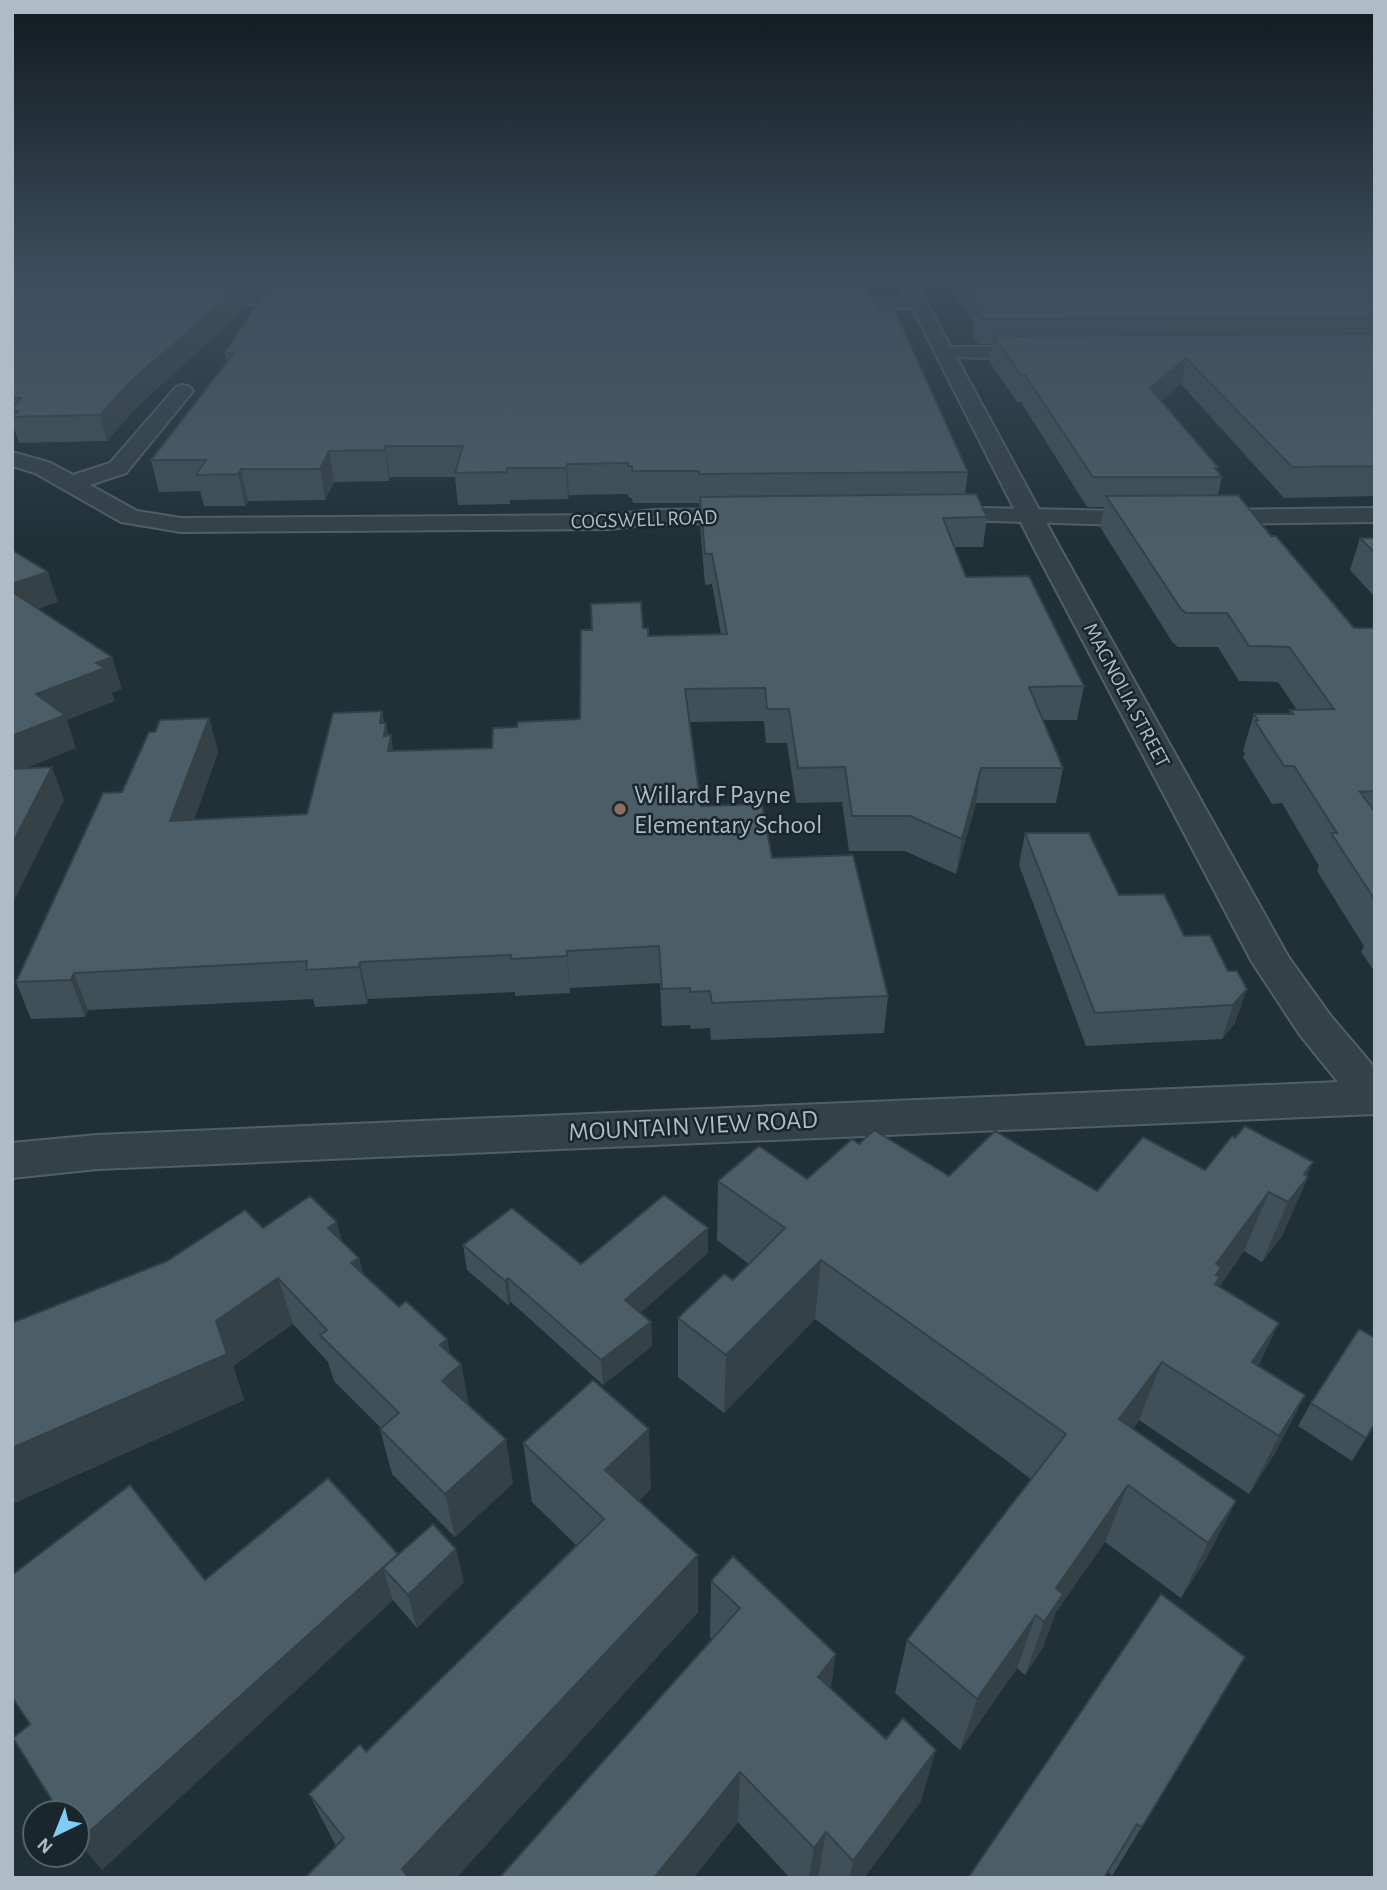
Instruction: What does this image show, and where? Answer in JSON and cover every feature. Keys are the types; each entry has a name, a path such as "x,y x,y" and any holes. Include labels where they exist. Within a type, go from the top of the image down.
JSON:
{"street":[{"name":"MAGNOLIA STREET","path":"951,364 1029,515 1272,962 1315,1026 1374,1096"},
{"path":"73,483 118,468 183,391"},
{"name":"COGSWELL ROAD","path":"12,459 43,468 73,483 110,509 130,517 181,525 610,522 669,517 777,515"},
{"path":"912,514 1122,518 1375,515"},
{"name":"MOUNTAIN VIEW ROAD","path":"12,1161 111,1151 1374,1096"}],"building":[{"path":"12,364 151,364 100,415 12,417 18,411 12,411 12,407 21,398 12,398"},
{"path":"225,364 919,364 968,472 699,474 699,471 632,471 632,466 628,466 628,463 567,464 566,468 507,468 507,472 455,473 463,446 385,446 385,450 329,451 320,469 241,469 238,474 196,475 206,460 151,460"},
{"path":"1013,364 1179,364 1150,388 1218,467 1215,468 1222,477 1093,477 1025,375 1021,375"},
{"path":"1192,364 1375,364 1375,466 1292,467"},
{"path":"976,494 987,517 943,518 966,577 1029,576 1084,686 1029,687 1063,768 981,768 962,839 910,816 852,816 845,767 798,768 789,709 767,709 765,688 685,689 701,806 762,804 772,858 853,855 888,996 712,1003 710,991 690,992 690,988 662,989 659,946 567,951 567,956 511,959 511,955 360,962 359,967 306,970 307,961 74,973 71,980 16,982 103,793 122,792 149,732 155,732 160,720 209,718 170,821 307,814 333,713 382,711 380,723 386,723 384,736 391,735 388,751 492,748 493,728 517,727 518,722 580,719 581,630 592,630 591,604 641,602 643,628 648,628 648,636 727,634 712,554 705,554 700,497"},
{"path":"1238,495 1354,628 1375,628 1375,791 1360,792 1375,812 1375,900 1331,833 1337,833 1294,766 1284,766 1255,721 1258,720 1254,714 1293,714 1290,710 1334,709 1289,647 1249,646 1227,613 1186,613 1181,609 1106,496"},
{"path":"1360,538 1375,538 1375,553"},
{"path":"12,550 48,572 12,584"},
{"path":"12,592 112,657 96,663 105,668 36,694 65,715 12,736"},
{"path":"52,767 25,819 12,844 12,769"},
{"path":"1025,833 1089,833 1119,895 1164,894 1184,936 1210,935 1228,971 1237,971 1247,989 1233,1005 1095,1013"},
{"path":"1245,1126 1313,1162 1304,1174 1308,1177 1288,1202 1269,1192 1216,1264 1221,1267 1216,1275 1220,1277 1215,1284 1279,1323 1252,1362 1305,1395 1279,1436 1162,1362 1119,1419 1236,1501 1208,1543 1128,1485 1056,1588 1063,1594 1044,1622 1036,1615 977,1699 907,1640 1066,1434 821,1260 726,1355 678,1318 724,1274 733,1280 785,1228 718,1181 759,1146 807,1179 852,1139 859,1144 874,1130 949,1176 995,1131 1097,1191 1143,1137 1205,1170 1232,1136 1235,1138"},
{"path":"664,1195 708,1228 625,1300 651,1322 601,1360 508,1278 505,1281 463,1245 512,1208 581,1264"},
{"path":"310,1196 337,1222 328,1228 359,1258 351,1263 399,1307 406,1301 447,1339 440,1345 461,1364 442,1381 506,1439 445,1494 380,1429 399,1413 320,1335 327,1330 278,1278 216,1321 227,1354 12,1448 12,1323 167,1261 245,1210 263,1228"},
{"path":"1359,1329 1375,1338 1375,1423 1366,1438 1311,1403"},
{"path":"593,1380 649,1429 605,1470 698,1555 402,1869 409,1878 305,1878 344,1838 309,1794 360,1744 366,1752 604,1519 523,1443"},
{"path":"328,1478 398,1554 91,1830 91,1799 51,1799 13,1738 30,1724 12,1697 12,1575 130,1485 205,1580"},
{"path":"433,1524 456,1549 408,1595 383,1568"},
{"path":"733,1556 836,1654 818,1677 886,1739 903,1718 936,1750 853,1861 826,1832 814,1848 740,1772 654,1878 499,1878 740,1608 711,1581"},
{"path":"1161,1594 1245,1657 1142,1827 1137,1824 1104,1878 968,1878"}],"place":[{"name":"Willard F Payne Elementary School","path":"620,809"}]}
